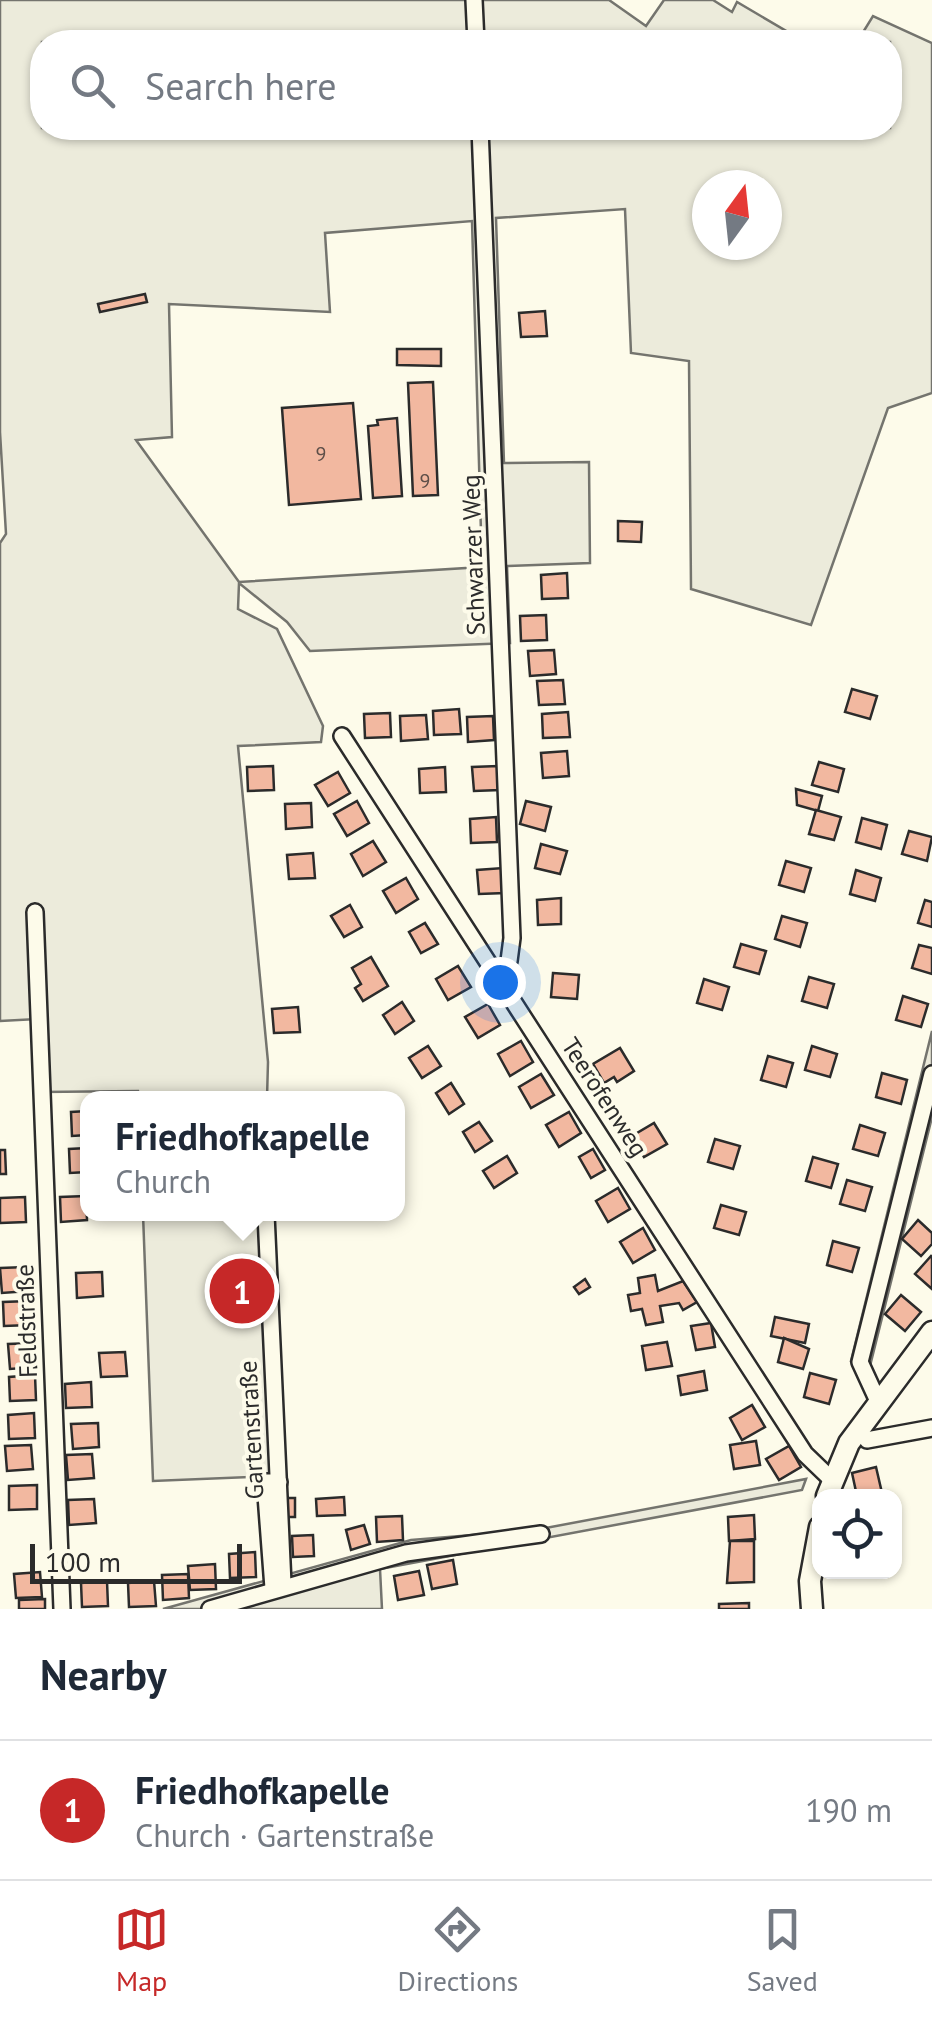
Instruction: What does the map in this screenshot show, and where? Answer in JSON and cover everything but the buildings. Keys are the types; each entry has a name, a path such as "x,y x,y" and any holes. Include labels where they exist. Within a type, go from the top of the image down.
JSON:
{"main road":[{"path":"829,1488 878,1399 932,1332"},
{"path":"812,1570 812,1609"}],"street":[{"path":"474,0 475,30"},
{"name":"Schwarzer Weg","path":"480,140 512,938 509,961 499,978"},
{"name":"Teerofenweg","path":"342,736 829,1488"},
{"name":"Feldstraße","path":"35,912 62,1609"},
{"path":"878,1399 860,1362 932,1074"},
{"name":"Gartenstraße","path":"266,1221 279,1482 278,1586"},
{"path":"867,1440 932,1428"},
{"path":"210,1609 278,1586 406,1552 541,1534"}],"shaded area":[{"path":"0,0 609,0 646,26 664,0 713,0 732,12 737,2 785,30 30,30 30,140 902,140 902,30 864,30 873,16 932,43 932,393 888,408 811,625 691,589 689,361 631,353 625,209 496,218 504,463 589,462 590,563 507,566 510,643 310,651 287,622 239,583 238,609 277,629 323,726 321,742 238,746 268,1062 267,1091 41,1092 37,1019 0,1021 0,543 6,534 0,432","holes":["472,221 482,567 239,582 136,440 172,437 169,304 330,312 325,233"]},
{"path":"932,1031 932,1117 870,1366 851,1361"},
{"path":"143,1221 260,1221 272,1476 153,1481"},
{"path":"806,1479 802,1490 380,1569 382,1609 163,1609 411,1540 535,1530"}],"place":[{"name":"Friedhofkapelle","path":"242,1291"}]}
